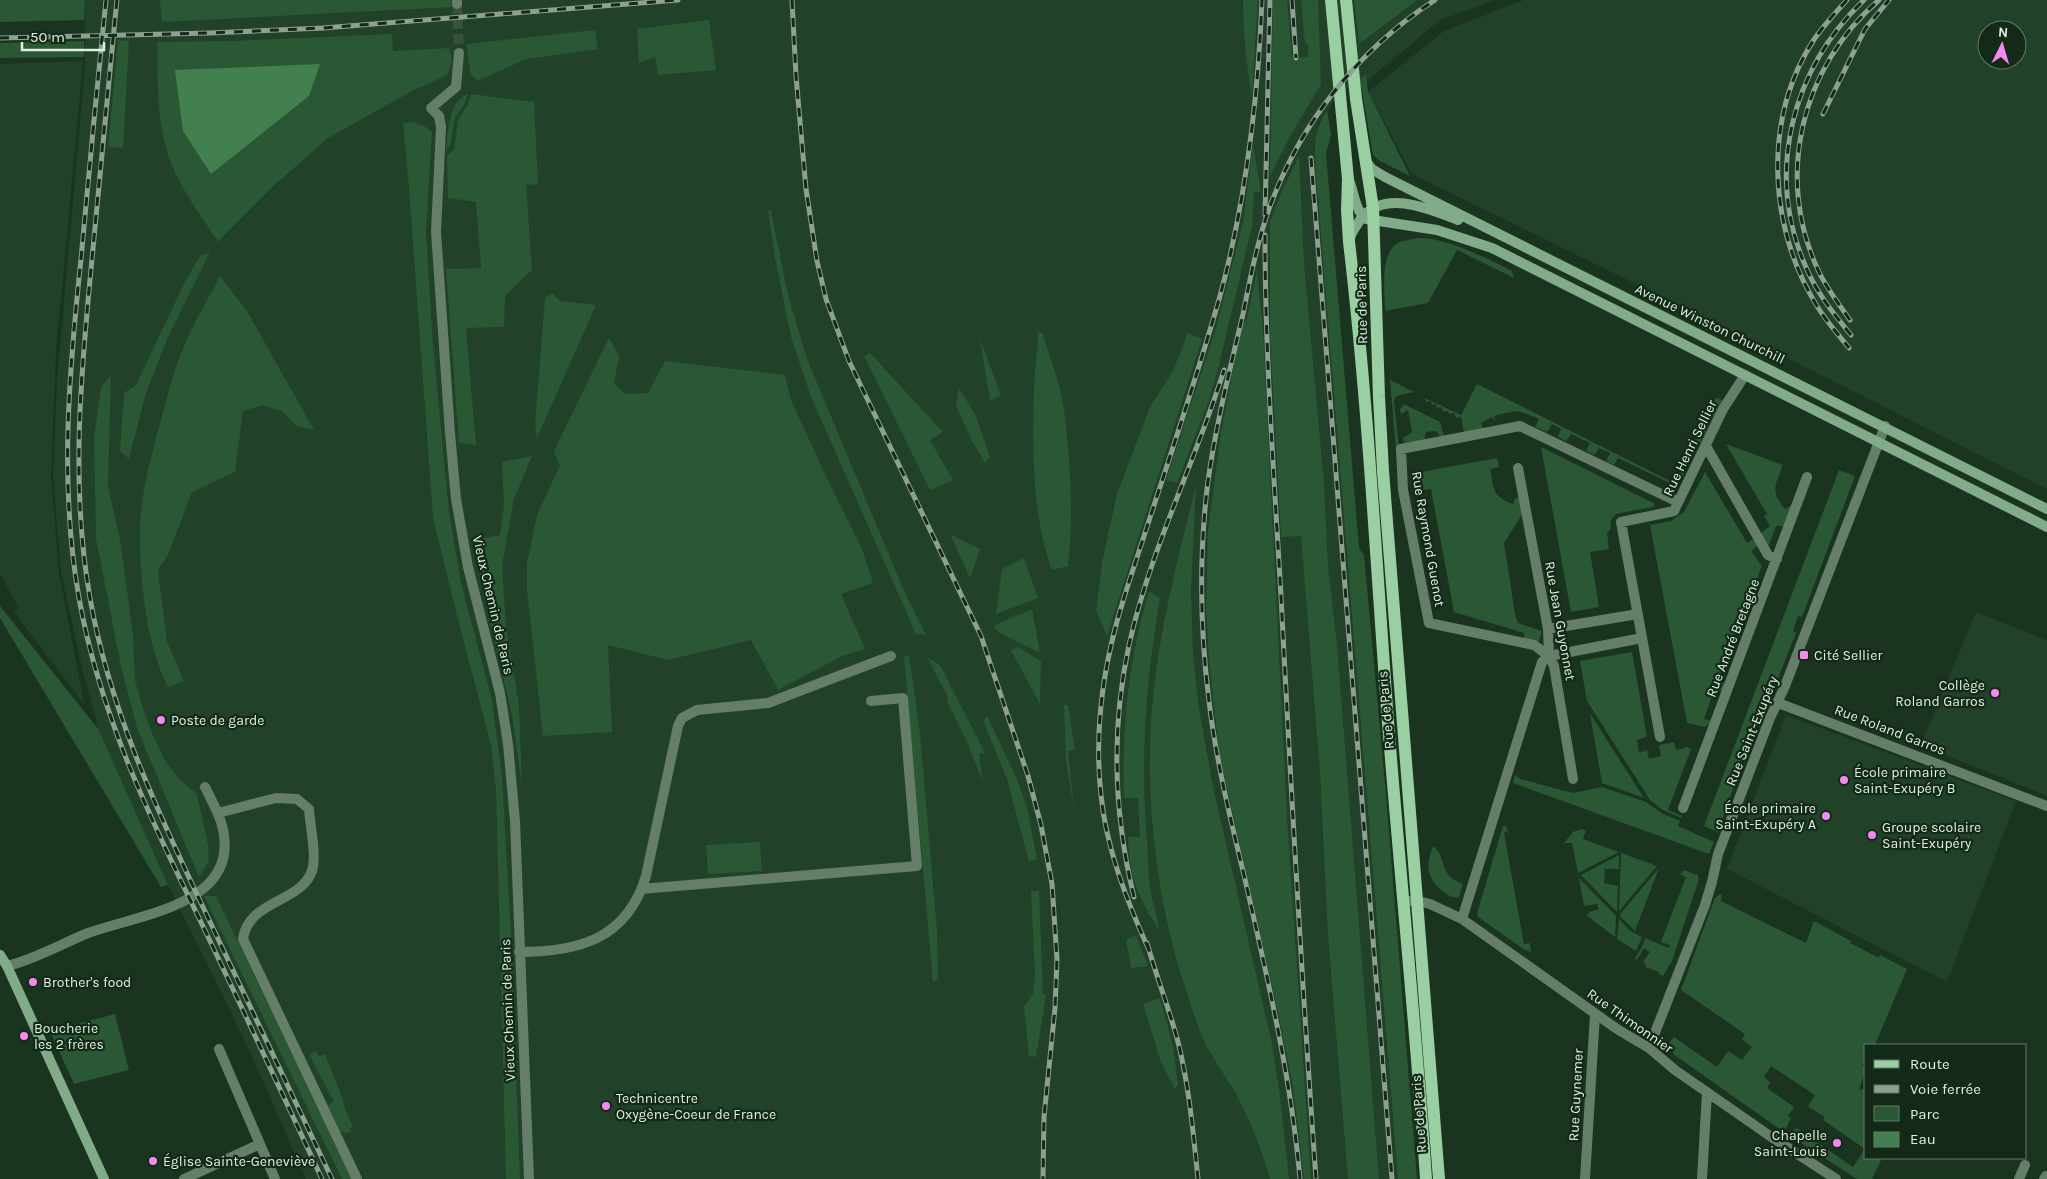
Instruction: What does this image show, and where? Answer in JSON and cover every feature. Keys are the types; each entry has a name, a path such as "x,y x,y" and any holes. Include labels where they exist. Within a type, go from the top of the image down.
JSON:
{"main road":[{"name":"Rue de Paris","path":"1331,0 1348,179 1349,242 1370,476 1402,902 1418,1058 1426,1179"},
{"name":"Rue de Paris","path":"1346,0 1356,98 1373,208 1368,219 1375,239 1383,471 1439,1179"},
{"name":"Avenue Winston Churchill","path":"1365,159 1368,165 1376,172 2047,508"},
{"path":"1348,179 1358,210 1368,219 1352,232 1349,242"},
{"path":"1373,208 1405,203 1416,204 1508,239"},
{"name":"Avenue Winston Churchill","path":"1368,219 1413,225 1475,241 1745,374 2047,527"},
{"path":"0,955 7,966 104,1179"}],"street":[{"name":"Vieux Chemin de Paris","path":"460,53 456,87 431,108 439,116 441,126 436,232 439,291 456,499 468,567 500,693 508,744 515,812 529,1179"},
{"name":"Rue Henri Sellier","path":"1660,737 1622,522 1674,511 1724,409 1745,374"},
{"name":"Rue Raymond Guenot","path":"1549,656 1534,645 1428,623 1403,490 1401,449 1520,426 1678,502"},
{"name":"Rue Saint-Exupéry","path":"1648,1048 1705,906 1718,854 1885,426"},
{"path":"1706,446 1768,555 1777,559"},
{"name":"Rue Jean Guyonnet","path":"1518,468 1548,629 1549,656 1554,666 1573,779"},
{"name":"Rue André Bretagne","path":"1683,808 1806,477"},
{"path":"1548,629 1638,614"},
{"path":"1462,919 1496,816 1542,662 1549,656 1642,638"},
{"path":"519,952 557,950 594,941 608,932 622,918 642,889 676,733 682,718 697,710 758,704 778,700 891,656"},
{"path":"642,889 916,866 903,698 871,701"},
{"name":"Rue Roland Garros","path":"1778,703 2047,806"},
{"path":"7,966 21,963 89,933 174,905 204,890 214,879 222,861 224,842 218,813 205,787"},
{"path":"218,813 276,798 297,799 309,809 313,862 311,873 301,887 249,920 244,930 243,939 357,1179"},
{"name":"Rue Thimonnier","path":"1402,902 1418,901 1430,904 1462,919 1595,1014 1648,1048 1707,1092 1836,1179"},
{"name":"Rue Guynemer","path":"1585,1179 1595,1014"},
{"path":"219,1049 275,1179"},
{"path":"1702,1179 1707,1092"},
{"path":"184,1179 260,1144"},
{"path":"2019,1179 2025,1165"},
{"path":"1818,1168 1818,1179"}],"shaded area":[{"path":"85,0 1495,0 1440,20 1366,82 1365,75 1337,97 1318,123 1403,1179 306,1179 245,1041 168,885 99,730 82,668 61,572 53,478 57,381 85,67"},
{"path":"1524,0 2047,0 2047,489 1795,362 1412,174 1368,92 1444,31"},
{"path":"83,61 56,352 51,477 59,572 84,704 14,612 19,608 0,574 0,64"},
{"name":"Collège Roland Garros","path":"1976,612 2047,640 2047,796 1921,745"},
{"name":"Groupe scolaire Saint-Exupéry","path":"1786,715 2016,801 1947,982 1727,869"}],"green space":[{"path":"0,0 85,0 84,20 0,22"},
{"path":"160,0 451,0 452,7 162,22"},
{"path":"1243,0 1258,0 1252,96 1245,48"},
{"path":"1273,0 1287,0 1292,58 1308,57 1301,0 1318,0 1321,84 1291,135 1270,176"},
{"path":"1354,0 1417,0 1359,44"},
{"path":"709,20 716,70 658,75 655,57 639,63 637,29"},
{"path":"595,30 598,49 526,59 478,81 471,75 466,44"},
{"path":"392,34 393,51 449,48 452,61 447,75 414,90 328,138 270,189 218,242 181,184 166,148 160,118 157,42 233,41"},
{"path":"118,40 129,41 123,148 108,147"},
{"path":"84,41 84,57 0,58 0,43"},
{"path":"1366,74 1368,92 1410,176 1380,161 1373,155 1360,79"},
{"path":"468,94 464,105 455,118 450,147 446,150 450,118 453,110 456,103"},
{"path":"471,94 534,102 538,184 526,185 532,270 505,296 504,327 466,328 476,445 459,443 446,269 481,268 476,202 448,198 447,155 454,150 458,120 467,106"},
{"path":"1327,110 1331,135 1326,153 1359,548 1364,555 1386,795 1417,1179 1398,1179 1315,161 1316,134"},
{"path":"414,122 432,132 426,232 433,344 449,512 461,583 492,700 502,777 511,935 520,1179 506,1179 496,790 491,745 433,517 403,123"},
{"path":"1253,144 1261,192 1254,192 1252,226 1209,400 1177,483 1166,480 1217,325 1243,222"},
{"path":"1299,156 1304,263 1324,483 1328,567 1337,645 1379,1179 1348,1179 1328,935 1320,772 1301,536 1281,537 1270,336 1270,222"},
{"path":"768,210 771,211 788,295 807,359 905,593 926,635 916,634 811,397 791,337 775,258"},
{"path":"1417,238 1428,238 1466,249 1512,271 1514,278 1457,250 1428,303 1385,311 1384,274 1388,255 1398,243"},
{"path":"210,252 167,339 146,393 129,459 120,451 124,393 136,385 184,284 200,256"},
{"path":"1257,270 1263,330 1287,816 1311,1179 1304,1179 1293,1086 1219,752 1209,659 1206,609 1208,530 1221,432 1241,327 1247,319"},
{"path":"220,276 247,311 314,430 296,426 283,412 263,405 243,411 235,472 192,492 168,555 158,570 167,642 184,681 168,687 154,651 145,609 140,546 142,503 152,455 177,365 193,326"},
{"path":"552,293 560,301 596,305 537,438 535,424 545,298"},
{"path":"1038,331 1043,334 1062,399 1069,467 1071,527 1068,566 1052,570 1040,527 1035,482 1033,414"},
{"path":"1188,333 1202,339 1107,636 1096,611 1102,563 1117,494 1150,407 1173,371"},
{"path":"609,338 619,356 614,384 626,394 648,393 665,361 785,375 791,400 862,549 873,583 841,594 865,649 840,657 778,690 751,640 668,660 608,645 612,732 543,736 527,590 527,563 537,515 560,465 554,453 556,447"},
{"path":"980,338 1001,396 990,401"},
{"path":"870,353 943,432 930,440 953,480 930,490 864,356"},
{"path":"111,375 108,486 120,540 133,634 135,680 152,733 164,759 179,779 197,794 208,845 209,861 199,877 137,728 121,666 96,539 94,438 101,387"},
{"path":"1390,380 1414,392 1396,396 1394,401 1399,447 1396,450"},
{"path":"1477,384 1674,483 1716,398 1722,400 1673,495 1668,492 1668,482 1618,458 1614,465 1606,461 1610,453 1599,448 1595,455 1586,451 1590,443 1571,434 1566,441 1558,437 1561,429 1552,424 1547,432 1535,427 1539,419 1525,413 1512,412 1494,416 1496,422 1492,417 1481,423 1484,431 1455,434 1464,432 1461,417 1456,418 1454,413 1449,414 1448,411 1443,412 1442,407 1437,408 1436,404 1432,405 1431,401 1426,402 1425,398 1461,415"},
{"path":"959,388 975,414 990,457 985,463 972,441 956,406"},
{"path":"1404,404 1440,422 1444,436 1441,438 1436,431 1426,432 1424,441 1404,443 1403,438 1412,432 1408,410 1401,414 1400,409"},
{"path":"1726,444 1783,465 1775,488 1777,497 1785,509 1792,505 1785,526 1776,526 1769,545 1767,545 1760,534 1770,526 1764,516 1767,514"},
{"path":"1541,447 1655,504 1653,507 1616,514 1611,520 1610,530 1607,532 1609,549 1590,552 1599,607 1571,612"},
{"path":"532,456 514,499 502,565 506,628 519,705 522,787 512,715 484,596 475,540 500,535 504,505 502,462"},
{"path":"1497,458 1499,467 1490,469 1493,487 1498,495 1506,501 1513,504 1516,497 1520,499 1523,513 1504,543 1515,614 1518,623 1542,631 1539,642 1524,639 1524,633 1454,612 1431,489 1413,492 1410,474"},
{"path":"1839,470 1855,476 1802,617 1798,616 1793,631 1796,633 1773,691 1756,723 1718,832 1704,826"},
{"path":"1705,472 1747,543 1753,539 1757,546 1751,551 1762,566 1720,676 1720,680 1725,688 1723,691 1714,690 1704,719 1712,721 1705,727 1687,723 1650,525 1671,521 1684,512"},
{"path":"1196,485 1191,589 1193,656 1199,708 1213,787 1272,1044 1289,1179 1270,1179 1246,1113 1205,1043 1174,951 1158,875 1151,795 1151,718 1158,656 1172,582"},
{"path":"950,534 980,549 970,579 970,578"},
{"path":"1024,558 1038,598 996,614 1002,569"},
{"path":"1149,591 1160,598 1148,689 1144,749 1145,810 1150,887 1160,931 1140,897 1130,864 1128,837 1140,837 1138,798 1124,798 1125,719 1131,668"},
{"path":"0,606 99,730 168,885 161,887 0,618"},
{"path":"1032,609 1040,653 1000,633 993,626"},
{"path":"1018,647 1041,661 1040,704 1011,650"},
{"path":"1632,652 1647,737 1637,740 1639,753 1647,750 1649,759 1661,756 1659,745 1674,742 1676,750 1685,748 1685,746 1691,749 1668,810 1682,816 1681,818 1663,810 1650,800 1587,701 1580,661"},
{"path":"909,655 920,733 937,931 938,979 933,982 904,657"},
{"path":"928,658 940,665 985,753 979,754 983,782 967,742 948,703 947,695 933,669 934,666 932,667"},
{"path":"1064,705 1068,705 1075,750 1068,751 1074,810 1066,762"},
{"path":"1591,715 1644,798 1602,783"},
{"path":"987,716 1017,779 1027,807 1037,859 1029,862 1007,779 983,721"},
{"path":"1515,775 1520,779 1573,793 1602,787 1646,802 1663,814 1680,821 1678,826 1714,842 1709,854 1513,783"},
{"path":"1503,826 1506,826 1508,831 1504,833 1524,944 1530,943 1531,952 1525,950 1478,917 1477,913"},
{"path":"1581,829 1586,830 1583,839 1619,852 1578,873 1572,843 1564,843 1573,832"},
{"path":"760,842 762,871 708,874 706,845"},
{"path":"1433,846 1440,855 1446,871 1455,880 1463,884 1459,897 1447,895 1434,883 1428,866"},
{"path":"1621,853 1657,866 1619,911 1619,910"},
{"path":"1619,855 1619,869 1605,869 1604,883 1618,886 1617,912 1581,875"},
{"path":"1659,868 1635,931 1620,916 1621,913"},
{"path":"1685,870 1696,875 1697,873 1699,879 1672,961 1663,976 1659,972 1645,967 1646,965 1643,962 1650,952 1644,948 1637,960 1635,958 1645,938 1669,948 1670,945 1661,942 1686,877 1680,874"},
{"path":"1579,878 1616,916 1615,937 1586,915 1599,909 1597,904 1584,906"},
{"path":"1031,891 1039,891 1043,994 1046,996 1036,1057 1029,1056 1024,1006 1033,994 1035,977"},
{"path":"1720,894 1722,895 1721,901 1806,943 1814,921 1879,958 1880,955 1907,969 1875,1044 1864,1044 1864,1063 1862,1066 1864,1067 1864,1074 1859,1089 1864,1090 1864,1148 1823,1120 1825,1117 1808,1107 1815,1095 1771,1066 1764,1077 1770,1082 1767,1088 1794,1107 1788,1116 1791,1118 1784,1132 1673,1054 1672,1045 1669,1043 1674,1037 1717,1067 1728,1051 1742,1060 1752,1047 1742,1039 1745,1034 1681,990 1715,898"},
{"path":"204,896 216,896 352,1179 342,1179"},
{"path":"1619,919 1630,931 1642,937 1636,951 1617,939"},
{"path":"1136,935 1148,966 1131,968 1126,940"},
{"path":"1160,998 1173,1046 1178,1085 1175,1089 1161,1062 1143,1004"},
{"path":"115,1014 129,1070 74,1084 50,1031"},
{"path":"316,1051 319,1056 325,1054 353,1127 349,1128 351,1132 340,1131 328,1105 334,1102 309,1054"},
{"path":"1796,1128 1809,1135 1853,1167 1864,1150 1864,1159 1882,1159 1872,1179 1857,1179 1789,1135"}],"water":[{"path":"320,64 309,96 211,174 183,131 175,70"}],"tunnel":[{"path":"457,4 459,53"}],"railway":[{"path":"106,0 73,344 68,428 69,513 79,598 99,681 127,761 161,839 322,1179"},
{"path":"117,0 88,301 79,428 80,513 90,598 98,638 121,717 151,793 184,868 332,1179"},
{"path":"0,38 210,33 323,28 678,0"},
{"path":"792,0 796,76 806,189 817,261 826,299 849,361 981,636 1028,776 1041,825 1052,884 1057,959 1055,1008 1044,1117 1043,1179"},
{"path":"1149,950 1119,874 1108,835 1099,774 1100,712 1106,670 1115,629 1202,356 1229,260 1244,186 1254,112 1262,0"},
{"path":"1265,215 1270,0"},
{"path":"1292,0 1296,58"},
{"path":"1300,1179 1291,1102 1277,1026 1215,745 1209,701 1202,619 1203,536 1208,481 1219,418 1254,261 1269,209 1282,177 1297,147 1315,118 1357,65 1407,20 1435,0"},
{"path":"1847,0 1815,38 1798,69 1786,102 1779,137 1778,172 1781,207 1789,242 1801,275 1817,306 1849,348"},
{"path":"1851,335 1831,310 1809,275 1805,265 1793,230 1787,194 1787,158 1792,124 1803,90 1819,57 1839,27 1864,0"},
{"path":"1850,320 1822,278 1805,236 1798,199 1798,162 1803,126 1814,91 1830,58 1852,27 1879,0"},
{"path":"1823,114 1865,29 1889,0"},
{"path":"1311,158 1392,1179"},
{"path":"1265,235 1270,416 1316,1179"},
{"path":"1134,897 1122,835 1117,771 1119,708 1123,676 1138,610 1149,575 1224,370"},
{"path":"1147,943 1173,1026 1185,1073 1198,1179"}],"place":[{"name":"Cité Sellier","path":"1804,655"},
{"name":"Collège Roland Garros","path":"1995,693"},
{"name":"Poste de garde","path":"161,720"},
{"name":"École primaire Saint-Exupéry B","path":"1844,780"},
{"name":"École primaire Saint-Exupéry A","path":"1826,816"},
{"name":"Groupe scolaire Saint-Exupéry","path":"1872,835"},
{"name":"Brother's food","path":"33,982"},
{"name":"Boucherie les 2 frères","path":"24,1036"},
{"name":"Technicentre Oxygène-Coeur de France","path":"606,1106"},
{"name":"Chapelle Saint-Louis","path":"1837,1143"},
{"name":"Église Sainte-Geneviève","path":"153,1161"}]}
